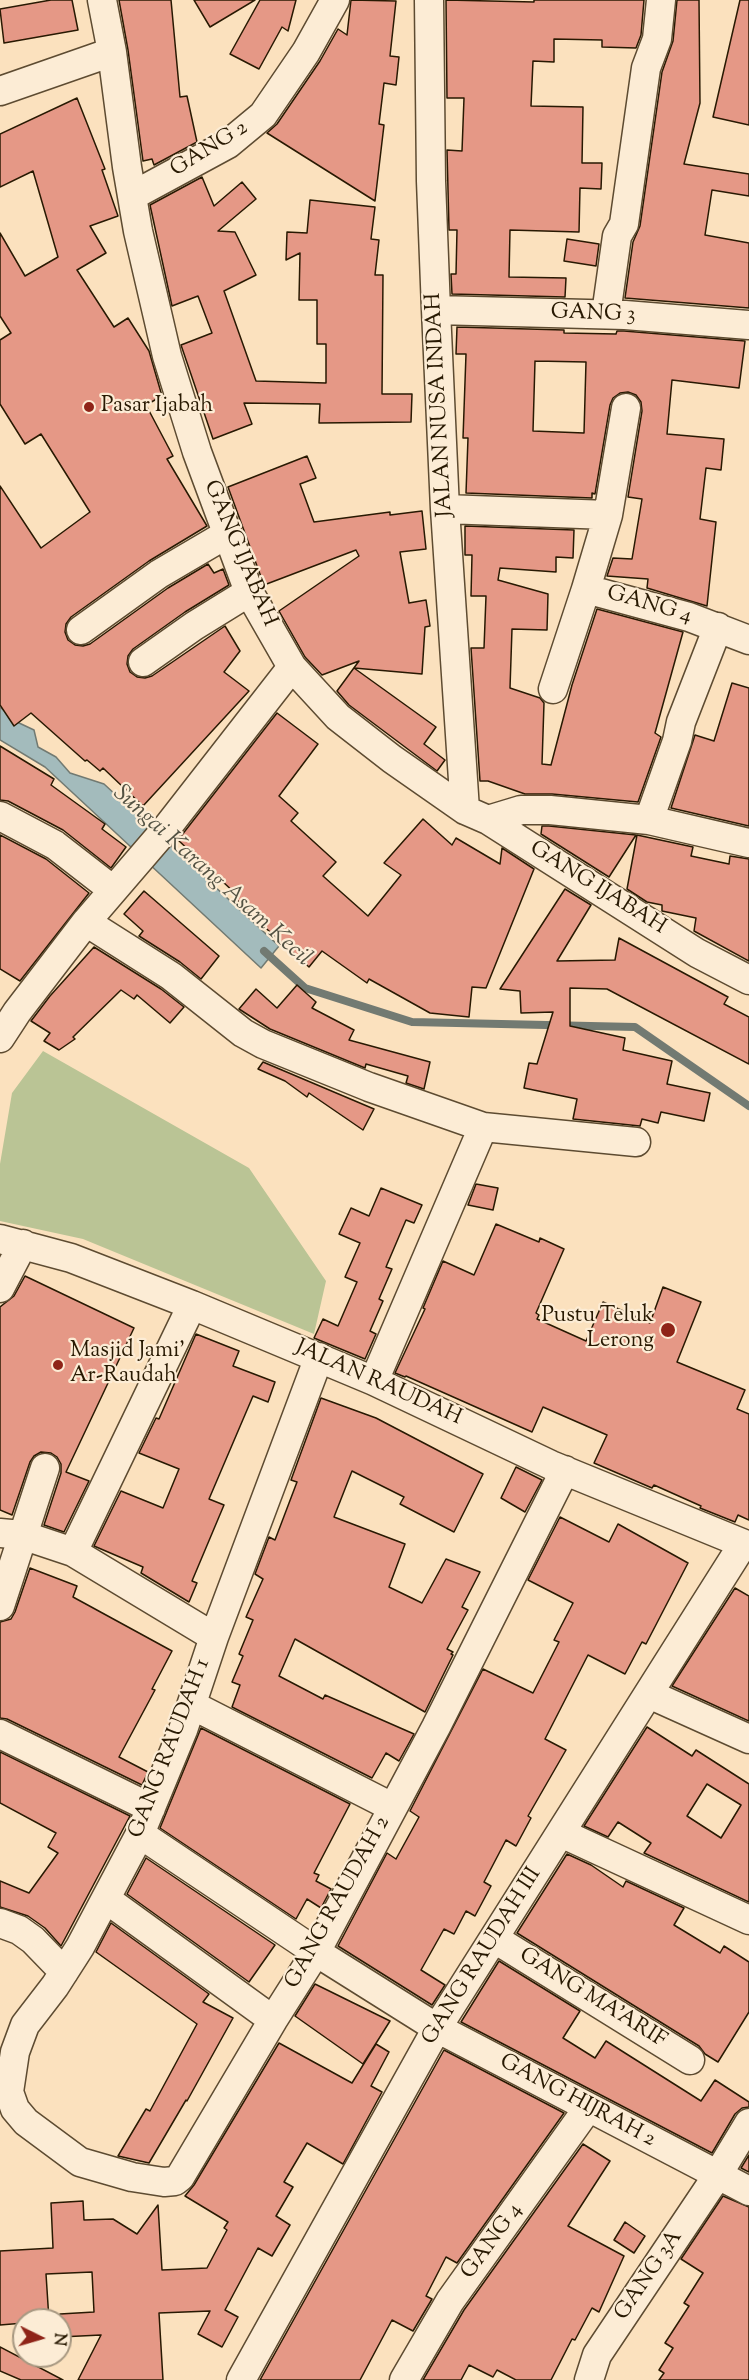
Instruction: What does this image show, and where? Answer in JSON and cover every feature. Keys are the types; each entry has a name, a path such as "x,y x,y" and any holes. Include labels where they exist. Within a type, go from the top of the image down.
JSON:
{"street":[{"name":"GANG IJABAH","path":"102,0 112,52 132,196 167,356 197,452 249,592 292,667 338,717 392,759 476,815 697,953 749,980"},
{"name":"GANG 2","path":"132,196 228,144 263,115 306,52 335,0"},
{"name":"JALAN NUSA INDAH","path":"429,0 431,181 445,509 476,815"},
{"path":"606,314 616,236 624,224 646,68 657,39 661,0"},
{"path":"0,91 112,52"},
{"name":"GANG 3","path":"436,310 606,314 749,325"},
{"name":"GANG 4","path":"626,408 608,515 586,589 689,617 749,640"},
{"path":"445,509 608,515"},
{"path":"81,630 159,574 227,534"},
{"path":"553,688 586,589"},
{"path":"143,662 194,626 249,592"},
{"path":"649,820 677,741 681,722 718,627"},
{"path":"0,1038 17,1012 86,922 165,830 292,667"},
{"path":"476,815 521,810 550,810 649,820 749,843"},
{"path":"0,816 55,845 113,890"},
{"path":"86,922 171,976 243,1033 263,1044 369,1087 483,1127 636,1142"},
{"path":"374,1381 483,1127"},
{"path":"0,1288 11,1241"},
{"name":"JALAN RAUDAH","path":"11,1241 71,1258 319,1357 565,1470 746,1545"},
{"path":"73,1552 192,1305"},
{"name":"GANG RAUDAH 1","path":"13,2122 9,2092 8,2050 64,1972 140,1834 192,1706 214,1637 319,1357"},
{"path":"0,1606 11,1534 45,1468"},
{"name":"GANG RAUDAH 2","path":"13,2122 80,2162 132,2177 164,2182 175,2181 184,2172 273,2020 316,1952 436,1727 565,1470"},
{"path":"11,1534 73,1552 214,1637"},
{"name":"GANG RAUDAH III","path":"241,2380 437,2028 746,1545"},
{"path":"649,1694 749,1739"},
{"path":"192,1706 392,1807"},
{"path":"0,1734 151,1808"},
{"path":"561,1833 749,1920"},
{"name":"GANG HIJRAH 2","path":"140,1834 316,1952 437,2028 749,2191"},
{"path":"106,1899 273,2020"},
{"path":"0,1923 19,1930 33,1940 64,1972"},
{"name":"GANG MA'ARIF","path":"495,1939 690,2060"},
{"name":"GANG 4","path":"404,2380 450,2301 588,2108"},
{"name":"GANG 3A","path":"589,2380 597,2355 717,2176 749,2123"}],"green space":[{"path":"43,1051 249,1168 326,1281 314,1334 83,1239 0,1221 0,1164 12,1093"}],"water":[{"path":"0,707 17,722 34,730 38,747 56,757 70,773 104,784 279,946 261,968 45,767 0,740"}],"building":[{"path":"51,0 72,0 78,30 4,43 0,9"},
{"path":"119,0 171,0 180,97 187,96 197,142 154,165 152,159 143,161"},
{"path":"194,0 255,0 210,27"},
{"path":"260,0 296,0 288,31 282,27 259,69 230,54"},
{"path":"351,0 396,1 390,56 399,57 396,85 384,83 379,124 384,125 375,201 267,133 277,124 320,61 338,29 347,35"},
{"path":"446,0 534,2 534,0 644,0 641,35 636,48 602,47 602,40 554,39 554,62 533,61 531,106 583,107 582,163 602,163 601,189 580,188 579,232 510,230 509,277 566,278 565,297 452,294 451,274 456,274 457,230 449,230 447,150 462,151 464,98 447,98"},
{"path":"677,0 699,0 700,103 684,164 749,174 749,196 712,190 705,235 749,243 749,308 625,298 633,242 640,226 662,72 673,41"},
{"path":"740,0 749,0 749,125 713,117"},
{"name":"Pasar Ijabah","path":"77,98 105,169 102,170 118,216 90,226 106,253 77,270 114,327 128,318 149,351 162,396 146,405 173,456 167,459 207,526 149,561 71,617 66,624 65,632 68,640 75,645 90,644 168,588 208,564 214,573 223,569 229,585 185,612 133,649 128,656 127,664 130,672 137,677 152,676 225,626 240,651 224,672 249,691 143,806 103,768 100,771 87,760 85,761 31,713 14,726 0,705 0,486 41,548 90,512 41,434 25,444 0,404 0,340 11,333 0,316 0,233 25,276 58,257 33,171 0,187 0,134"},
{"path":"202,177 214,206 242,182 256,199 218,231 235,232 256,275 224,291 256,381 326,383 326,344 317,344 317,300 299,300 300,253 286,260 287,232 307,233 310,200 375,207 371,239 379,240 375,275 383,275 382,394 412,394 411,422 319,423 320,404 244,403 252,424 213,439 181,345 212,333 198,296 172,306 150,205"},
{"path":"567,239 599,244 596,266 564,261"},
{"path":"457,327 564,330 564,333 616,334 617,331 624,331 745,341 739,388 672,380 667,434 724,439 721,470 706,468 700,519 716,522 707,606 647,588 648,579 607,576 613,558 632,559 642,499 628,497 642,411 641,402 636,395 628,392 620,393 613,398 610,405 595,494 592,493 592,498 466,493 468,438 463,438 466,354 456,354","holes":["535,361 586,362 584,433 533,431"]},
{"path":"307,456 316,478 300,484 314,522 390,512 390,515 422,511 426,549 400,552 409,603 426,600 430,626 425,627 422,674 354,668 436,727 424,744 445,760 437,771 349,705 337,691 359,661 322,675 305,657 279,611 359,556 356,550 264,585 228,487"},
{"path":"465,526 574,530 573,558 556,557 556,572 500,568 498,580 548,594 547,630 512,629 510,688 540,698 544,703 542,764 551,765 572,685 597,609 683,632 655,733 661,737 638,802 552,794 525,794 488,781 480,781 471,648 484,648 486,596 471,596 472,555 465,555"},
{"path":"732,683 749,688 749,826 671,808 695,735 714,741"},
{"path":"277,713 318,744 279,796 298,813 291,821 336,862 323,876 368,916 401,875 384,863 423,819 452,845 456,838 500,864 502,848 534,869 486,988 472,987 469,1017 430,1013 369,979 367,983 322,951 309,967 259,922 235,898 237,895 178,840"},
{"path":"0,746 54,779 51,785 105,824 102,829 126,847 111,868 63,830 8,801 0,800"},
{"path":"542,826 636,835 609,877 541,834"},
{"path":"0,835 46,859 89,893 20,981 0,969"},
{"path":"637,835 693,847 691,856 729,864 730,856 749,859 749,961 694,931 696,918 662,911 662,905 647,902 627,889"},
{"path":"565,889 591,905 557,961 615,960 619,938 728,997 724,1004 749,1017 749,1064 607,989 570,988 570,1026 625,1038 623,1050 672,1061 667,1084 710,1093 704,1121 661,1112 658,1123 642,1119 640,1126 573,1119 577,1099 524,1088 529,1063 537,1064 553,1012 521,1013 520,991 500,989"},
{"path":"144,891 219,956 201,979 180,962 139,936 143,931 124,914"},
{"path":"94,947 161,989 184,1007 170,1023 137,995 134,999 121,990 73,1037 75,1039 59,1050 44,1041 50,1033 31,1021"},
{"path":"297,985 316,1002 312,1008 354,1030 349,1040 430,1062 424,1089 406,1083 408,1076 366,1064 365,1068 270,1029 239,1009 256,989 277,1008"},
{"path":"263,1062 374,1109 363,1130 309,1093 307,1097 285,1081 258,1069"},
{"path":"476,1184 498,1188 493,1210 468,1205"},
{"path":"381,1188 422,1205 414,1223 406,1220 386,1267 392,1269 379,1299 383,1301 370,1331 376,1334 365,1359 314,1338 323,1319 338,1326 357,1282 345,1277 360,1243 339,1234 351,1208 369,1216"},
{"path":"496,1224 539,1242 540,1238 564,1249 536,1313 539,1315 537,1319 586,1341 603,1302 650,1323 663,1287 701,1302 677,1362 745,1390 737,1409 749,1414 749,1520 738,1515 735,1522 700,1508 701,1506 654,1485 652,1488 594,1463 607,1435 543,1407 532,1432 395,1373 425,1309 423,1308 443,1261 474,1275"},
{"name":"Masjid Jami' Ar-Raudah","path":"25,1276 134,1328 66,1472 89,1481 64,1532 44,1525 61,1473 61,1464 51,1453 41,1452 30,1462 12,1515 0,1510 0,1307 14,1296"},
{"path":"196,1334 239,1351 233,1366 275,1382 268,1402 253,1396 209,1499 224,1505 192,1581 197,1583 189,1602 141,1573 143,1567 94,1546 121,1491 163,1508 179,1469 139,1453 156,1418 159,1419"},
{"path":"321,1398 376,1418 483,1474 454,1532 400,1504 404,1497 352,1471 334,1517 405,1544 389,1587 422,1603 446,1559 480,1572 462,1607 468,1610 447,1649 453,1652 451,1654 453,1655 425,1712 295,1639 279,1676 323,1699 325,1695 414,1734 399,1761 386,1753 372,1778 232,1707 240,1685 232,1682 243,1656 239,1654 253,1620 246,1617 263,1579 255,1574 269,1537 275,1540 297,1482 291,1480"},
{"path":"516,1467 542,1480 525,1512 501,1498"},
{"path":"560,1517 609,1542 618,1524 688,1563 646,1644 642,1642 625,1674 588,1655 545,1739 566,1750 528,1816 531,1818 516,1846 506,1840 484,1882 491,1886 475,1916 466,1911 454,1934 444,1929 421,1970 445,1985 432,2005 338,1946 387,1853 396,1859 419,1817 410,1811 483,1669 533,1693 559,1642 554,1640 573,1603 528,1580"},
{"path":"30,1568 77,1586 73,1597 172,1651 152,1689 155,1690 119,1757 148,1772 142,1785 7,1719 0,1718 0,1622 11,1619 15,1612"},
{"path":"735,1588 749,1596 749,1721 672,1686"},
{"path":"647,1727 692,1756 696,1750 749,1784 749,1902 644,1853 651,1843 618,1822 608,1837 584,1826","holes":["707,1784 741,1805 721,1838 687,1816"]},
{"path":"201,1728 350,1804 314,1873 319,1875 316,1881 331,1889 321,1908 307,1899 296,1919 160,1828"},
{"path":"0,1752 130,1816 61,1946 45,1928 28,1916 0,1907 0,1881 29,1893 58,1853 48,1847 56,1833 0,1803"},
{"path":"567,1854 591,1865 623,1887 626,1881 684,1908 674,1925 720,1953 724,1946 749,1962 749,2012 718,2062 705,2054 699,2046 517,1933"},
{"path":"146,1858 275,1945 249,1982 127,1894"},
{"path":"111,1923 209,1994 203,2002 233,2018 187,2101 149,2163 118,2156 146,2109 150,2111 197,2024 96,1952"},
{"path":"499,1961 580,2011 563,2038 595,2058 606,2041 701,2101 715,2080 749,2102 749,2107 742,2108 735,2114 712,2153 461,2022"},
{"path":"315,1984 390,2021 363,2064 295,2016"},
{"path":"279,2043 352,2083 376,2044 389,2052 371,2086 382,2092 343,2164 307,2143 284,2182 293,2187 276,2216 290,2225 272,2256 258,2248 225,2310 238,2317 222,2347 198,2334 210,2311 159,2313 163,2380 78,2380 101,2335 72,2336 72,2313 94,2312 92,2272 46,2274 48,2308 12,2308 12,2324 0,2325 0,2251 53,2248 51,2203 83,2201 84,2220 113,2219 137,2234 158,2205 162,2270 207,2268 227,2230 224,2228 228,2222 185,2196 194,2185"},
{"path":"444,2050 564,2113 457,2263 446,2257 426,2296 432,2299 413,2331 392,2320 360,2380 260,2380"},
{"path":"583,2144 610,2161 568,2226 624,2256 599,2312 592,2308 575,2340 572,2339 551,2380 516,2380 497,2370 493,2377 469,2365 461,2380 423,2380 464,2310"},
{"path":"749,2155 749,2172 741,2168"},
{"path":"723,2196 749,2207 749,2380 659,2380 664,2373 659,2370 673,2348 665,2343 689,2306 684,2303 703,2273 681,2259"},
{"path":"625,2222 645,2236 634,2253 614,2240"},
{"path":"0,2347 12,2353 12,2368 40,2368 63,2380 21,2380 0,2371"}],"waterway":[{"name":"Sungai Karang Asam Kecil","path":"264,951 305,988 412,1022 635,1027 749,1106"}],"place":[{"name":"Pasar Ijabah","path":"89,407"},
{"name":"Pustu Teluk Lerong","path":"668,1330"},
{"name":"Masjid Jami' Ar-Raudah","path":"58,1365"}]}
